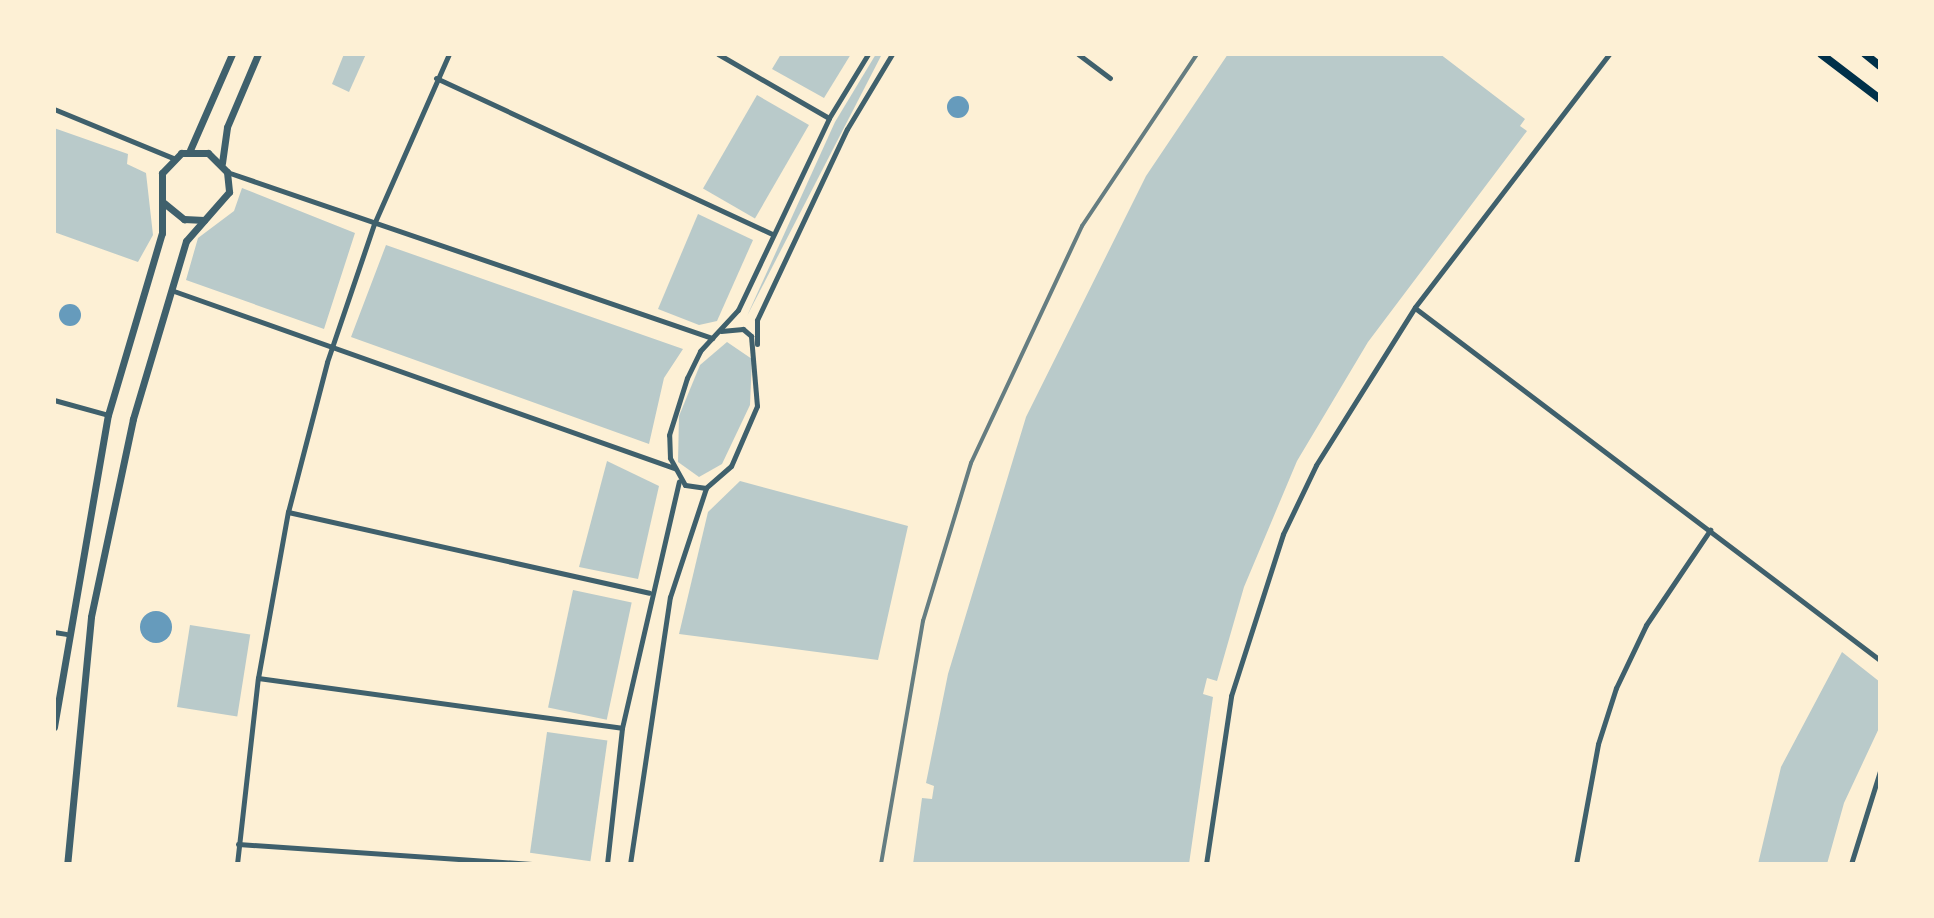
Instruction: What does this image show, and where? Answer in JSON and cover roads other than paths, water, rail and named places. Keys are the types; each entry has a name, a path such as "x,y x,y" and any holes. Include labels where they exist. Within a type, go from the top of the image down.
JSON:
{"main road":[{"path":"1821,54 1880,99"},
{"path":"1865,54 1880,66"}],"street":[{"path":"54,727 66,634 108,415 162,233 164,203 160,182 173,158 190,150 232,54"},
{"path":"67,864 91,617 133,419 186,241 226,201 227,172 222,163 227,127 258,54"},
{"path":"237,864 258,678 288,512 332,349 374,224 449,54"},
{"path":"718,54 829,118"},
{"path":"607,864 622,728 649,593 679,481 674,468 673,413 713,338 738,310 829,118 868,54"},
{"path":"630,864 670,597 706,488 731,466 752,422 757,320 847,129 892,54"},
{"path":"1078,54 1110,78"},
{"path":"1206,864 1231,696 1283,534 1352,399 1415,307 1609,54"},
{"path":"436,78 772,234"},
{"path":"54,109 173,158"},
{"path":"190,150 222,163"},
{"path":"227,172 713,338"},
{"path":"164,203 184,219 204,220"},
{"path":"170,289 674,468"},
{"path":"1415,307 1880,660"},
{"path":"721,331 743,329 757,349"},
{"path":"54,400 108,415"},
{"path":"679,481 706,488"},
{"path":"288,512 649,593"},
{"path":"1576,864 1598,744 1616,688 1646,625 1710,530"},
{"path":"54,632 66,634"},
{"path":"258,678 622,728"},
{"path":"1851,864 1880,771"},
{"path":"238,844 535,864"}],"water":[{"path":"958,96 966,99 969,107 966,115 958,118 950,115 947,107 950,99"},
{"path":"70,304 81,315 70,326 59,315"},
{"path":"156,611 167,616 172,627 167,638 156,643 145,638 140,627 145,616"}],"railway":[{"path":"881,864 923,621 971,463 1082,226 1197,54"}]}
